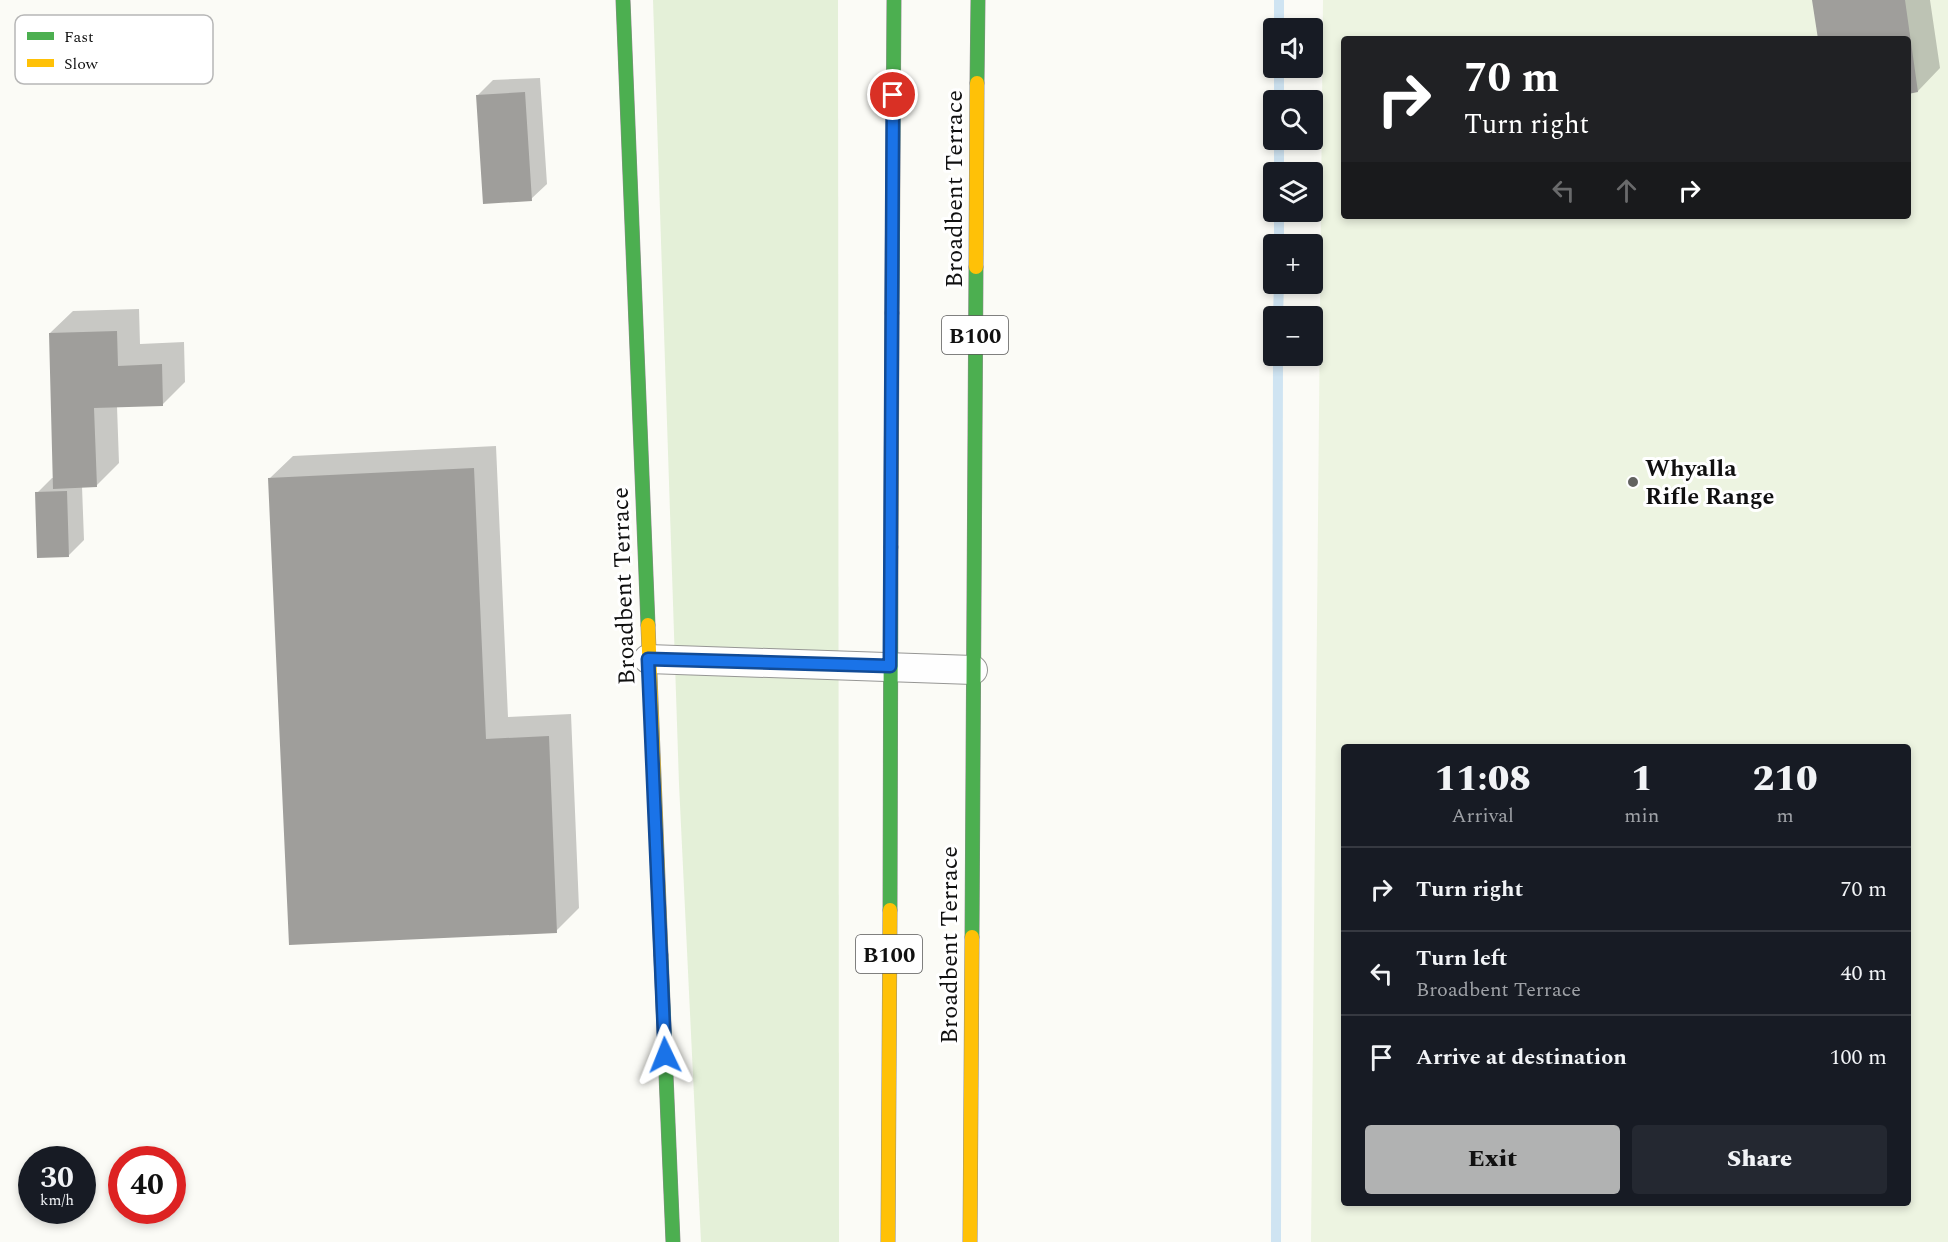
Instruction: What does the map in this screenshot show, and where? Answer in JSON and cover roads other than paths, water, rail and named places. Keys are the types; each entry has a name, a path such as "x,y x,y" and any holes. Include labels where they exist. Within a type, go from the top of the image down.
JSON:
{"main road":[{"name":"Broadbent Terrace","path":"623,0 673,1242"},
{"name":"B100","path":"888,1242 894,0"},
{"name":"Broadbent Terrace","path":"970,1242 978,0"}],"street":[{"path":"648,659 973,670"}],"waterway":[{"path":"1279,0 1279,18"},
{"path":"1279,78 1279,90"},
{"path":"1279,150 1279,162"},
{"path":"1279,222 1279,234"},
{"path":"1278,306 1279,294"},
{"path":"1276,1242 1278,366"}],"place":[{"name":"Whyalla Rifle Range","path":"1633,482"}]}
